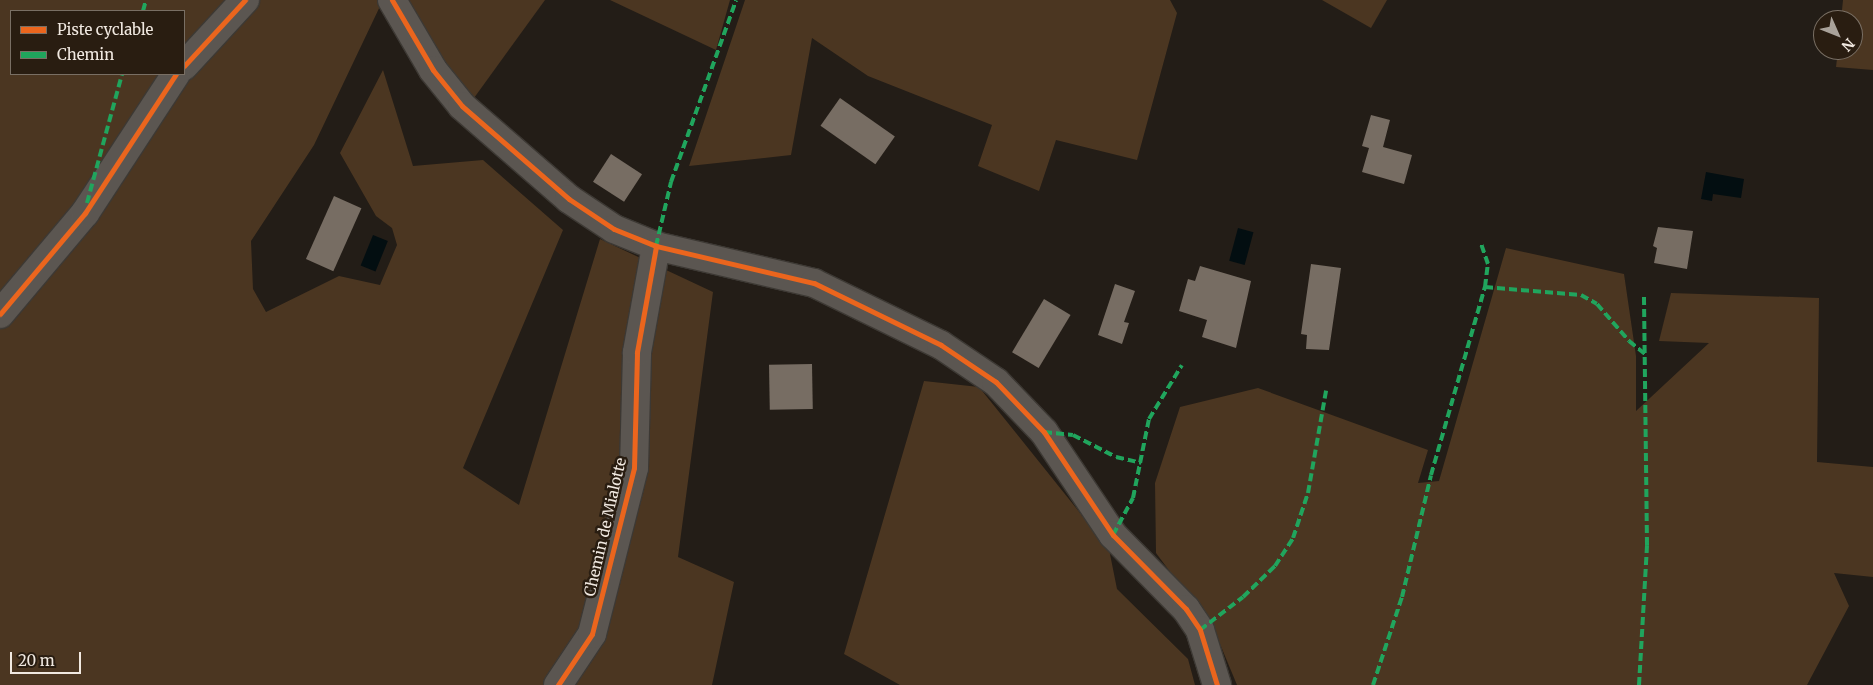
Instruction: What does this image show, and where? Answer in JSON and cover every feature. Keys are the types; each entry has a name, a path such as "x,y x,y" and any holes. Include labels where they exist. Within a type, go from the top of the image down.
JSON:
{"street":[{"path":"185,65 246,0"},
{"path":"392,0 433,70 462,106 569,199 614,230 656,246 814,283 941,345 996,382 1044,432 1113,535 1186,609 1200,630 1217,685"},
{"path":"0,314 85,213 175,75"},
{"name":"Chemin de Mialotte","path":"558,685 592,634 634,468 637,352 656,246"}],"shaded area":[{"path":"0,0 383,0 314,145 251,241 253,289 266,312 339,276 380,285 397,245 392,228 376,216 340,153 383,70 413,166 483,160 563,230 463,468 519,505 600,239 713,292 678,557 734,582 712,685 0,685"},
{"path":"402,0 545,0 474,98 432,65"},
{"path":"610,0 730,0 716,50"},
{"path":"745,0 1170,0 1177,13 1137,160 1056,140 1039,191 978,166 992,125 868,76 812,38 791,155 689,166"},
{"path":"1322,0 1387,0 1371,28"},
{"path":"1843,0 1873,0 1873,70 1836,67 1837,60 1863,60 1863,10 1842,10"},
{"path":"1706,172 1744,179 1741,198 1713,194 1712,201 1701,199"},
{"path":"1238,228 1253,232 1245,265 1229,261"},
{"path":"373,235 388,241 375,272 361,266"},
{"path":"1506,248 1624,274 1636,356 1636,411 1709,343 1659,341 1671,293 1819,298 1817,462 1873,467 1873,577 1834,573 1849,606 1807,685 1237,685 1215,632 1156,553 1155,483 1180,407 1258,388 1428,450 1418,483 1439,481"},
{"path":"924,381 979,387 1109,549 1117,589 1188,659 1195,685 900,685 844,654"}],"building":[{"path":"840,98 895,136 875,164 820,126"},
{"path":"1371,115 1390,120 1383,147 1412,155 1404,184 1362,172 1369,148 1362,146"},
{"path":"611,154 642,174 624,202 593,182"},
{"path":"334,196 361,208 333,271 306,259"},
{"path":"1658,227 1693,231 1687,269 1654,263 1657,248 1653,246"},
{"path":"1311,264 1341,268 1329,350 1306,349 1307,335 1301,334"},
{"path":"1200,266 1251,281 1236,348 1202,337 1207,320 1179,311 1188,279 1195,281"},
{"path":"1115,284 1135,291 1124,322 1129,323 1122,344 1098,335"},
{"path":"1044,299 1071,315 1039,368 1012,352"},
{"path":"812,364 813,409 770,410 769,365"}],"marked path":[{"path":"143,10 146,0"},
{"path":"656,246 671,182 736,0"},
{"path":"87,203 122,75"},
{"path":"1373,685 1402,597 1431,475 1485,287 1488,264 1481,244"},
{"path":"1485,287 1581,295 1597,304 1629,341 1645,354"},
{"path":"1639,685 1647,545 1644,295"},
{"path":"1113,535 1133,498 1149,419 1182,365"},
{"path":"1200,630 1243,597 1275,566 1293,538 1308,493 1326,391"},
{"path":"1044,432 1073,435 1116,457 1141,463"}],"cycle path":[{"path":"185,65 245,0"},
{"path":"392,0 433,70 462,106 569,199 614,229 656,246 814,283 941,345 996,382 1044,432 1113,535 1186,609 1200,630 1217,685"},
{"path":"0,314 85,213 175,75"},
{"path":"558,685 592,634 634,468 637,352 656,246"}]}
